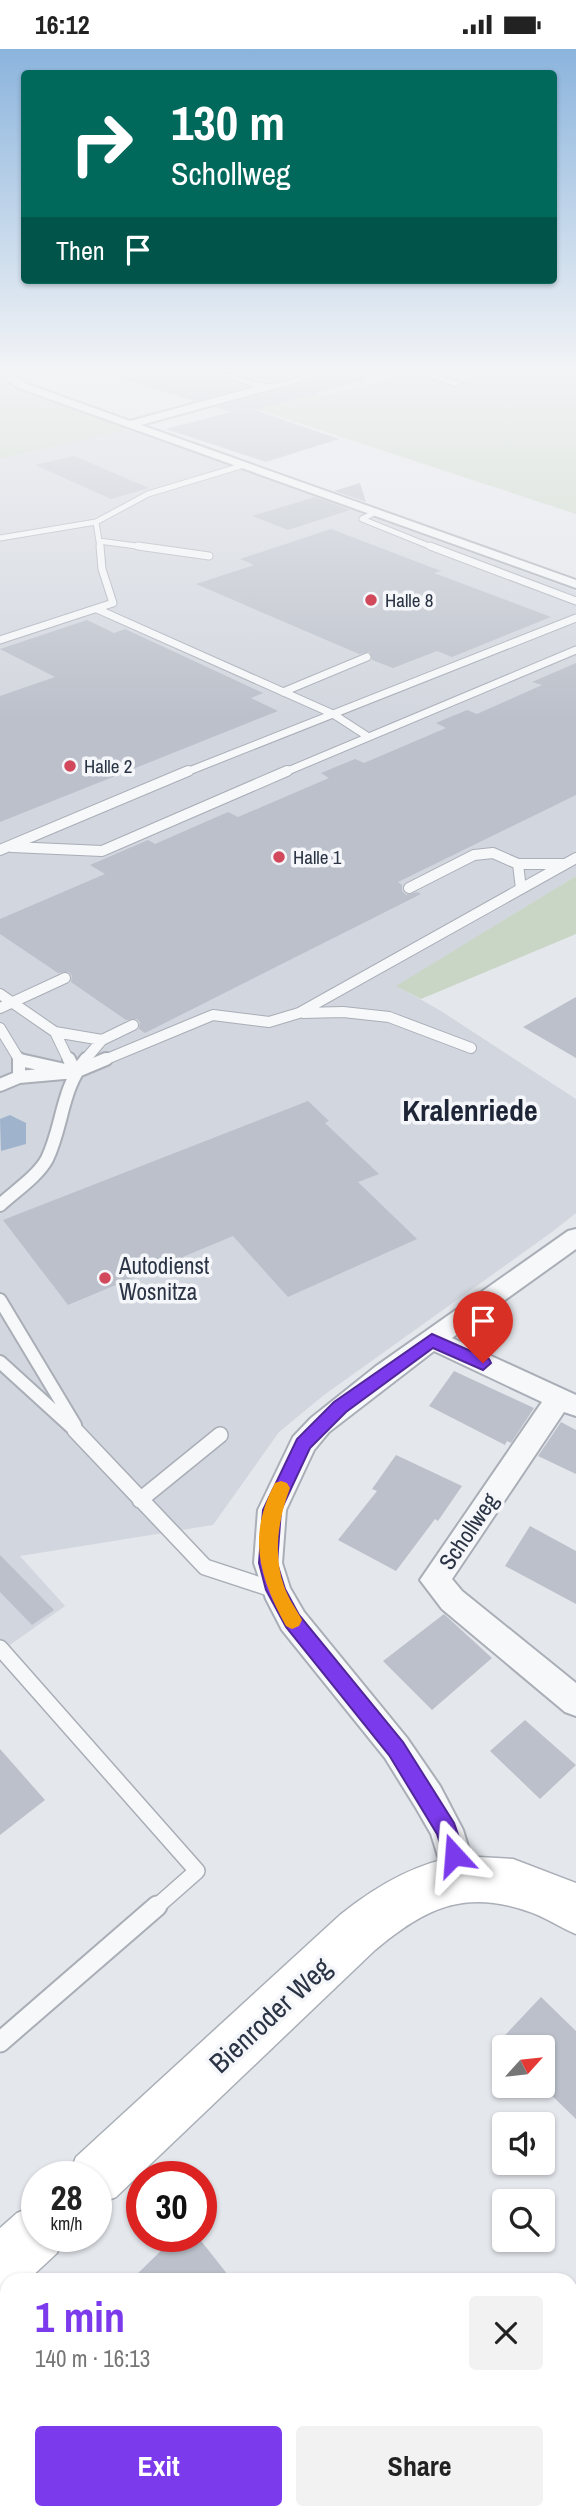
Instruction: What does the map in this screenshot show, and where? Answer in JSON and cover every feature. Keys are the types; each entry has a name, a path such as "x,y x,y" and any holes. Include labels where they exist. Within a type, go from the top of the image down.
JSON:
{"main road":[{"name":"Bienroder Weg","path":"112,2163 366,1926 419,1891 461,1879 503,1881 573,1905"},
{"path":"0,2267 21,2248"}],"street":[{"path":"309,488 576,584"},
{"path":"461,1879 446,1830 428,1797 396,1748 293,1621 276,1590 268,1563 272,1510 303,1444 340,1407 576,1237"},
{"name":"Schollweg","path":"432,1340 567,1402 435,1580 452,1600 576,1702"}],"lane":[{"path":"0,538 96,522 120,507 167,488"},
{"path":"376,512 362,519 576,601"},
{"path":"0,640 113,603 102,569 96,522"},
{"path":"99,541 208,556"},
{"path":"97,609 333,714 367,736"},
{"path":"4,848 576,618"},
{"path":"4,848 102,851 367,736 576,650"},
{"path":"283,692 367,657"},
{"path":"409,888 474,855 493,853 518,864 566,864"},
{"path":"0,1085 19,1077 75,1072 213,1015 269,1022 299,1013 576,858"},
{"path":"518,864 521,889"},
{"path":"0,1008 65,978"},
{"path":"0,994 55,1032 102,1040"},
{"path":"299,1013 343,1012 389,1017 471,1048"},
{"path":"0,1205 45,1163 57,1137 66,1092 75,1072 102,1040 133,1024"},
{"path":"0,1028 20,1060 19,1077"},
{"path":"55,1032 75,1072"},
{"path":"20,1060 75,1072"},
{"path":"50,1075 66,1092"},
{"path":"0,1300 83,1437"},
{"path":"0,1362 83,1437 139,1500 205,1567 276,1590"},
{"path":"139,1500 219,1435"},
{"path":"0,1648 197,1871 0,2042"}],"shaded area":[{"path":"0,488 294,488 576,591 576,876 397,986 441,1011 576,1099 576,1213 324,1395 279,1432 213,1525 20,1556 65,1606 0,1652"}],"green space":[{"path":"498,488 576,488 576,514"},
{"path":"576,876 576,934 421,999 396,986"}],"water":[{"path":"10,1115 26,1123 26,1144 1,1151 0,1119"}],"building":[{"path":"87,488 148,488 111,499"},
{"path":"362,488 366,502 334,491"},
{"path":"315,497 350,510 288,530 252,516"},
{"name":"Halle 8","path":"331,529 441,571 434,573 551,617 452,657 437,651 393,668 372,660 370,652 359,654 196,584 254,565 240,559"},
{"name":"Halle 2","path":"87,620 114,633 125,629 263,693 251,698 278,711 0,822 0,696 55,677 0,649"},
{"name":"Halle 1","path":"576,663 576,795 398,882 406,895 417,892 421,894 145,1033 139,1029 140,1022 137,1019 126,1020 71,982 72,976 69,972 58,973 0,934 0,919 105,874 90,865 148,840 155,844 228,812 238,817 329,778 321,773 355,759 364,763 446,728 436,723 467,710 477,714 542,685 532,682"},
{"path":"576,997 576,1058 523,1027"},
{"path":"308,1101 329,1121 325,1123 379,1174 358,1182 417,1239 288,1297 233,1236 68,1305 3,1220"},
{"path":"454,1371 534,1408 511,1443 507,1441 505,1445 429,1406"},
{"path":"561,1422 576,1430 576,1474 538,1456"},
{"path":"396,1455 462,1486 438,1521 435,1519 396,1571 338,1540 377,1491 372,1489"},
{"path":"530,1526 576,1551 576,1604 505,1566"},
{"path":"0,1555 54,1610 32,1625 0,1592"},
{"path":"444,1614 492,1658 432,1710 383,1661"},
{"path":"525,1720 576,1765 540,1799 490,1751"},
{"path":"0,1749 45,1800 0,1835"},
{"path":"541,1997 576,2031 576,2119 554,2098 555,2035 505,2035"},
{"path":"160,2252 210,2252 226,2273 138,2273"}],"slow traffic":[{"path":"281,1488 272,1510 268,1534 268,1563 276,1590 292,1620"}],"place":[{"name":"Halle 8","path":"371,600"},
{"name":"Halle 2","path":"70,766"},
{"name":"Halle 1","path":"279,857"},
{"name":"Autodienst Wosnitza","path":"105,1278"}],"district":[{"name":"Kralenriede","path":"470,1110"}],"route":[{"path":"454,1855 446,1830 396,1748 293,1621 276,1590 268,1563 268,1534 272,1510 303,1444 340,1407 432,1340 483,1363"}]}
